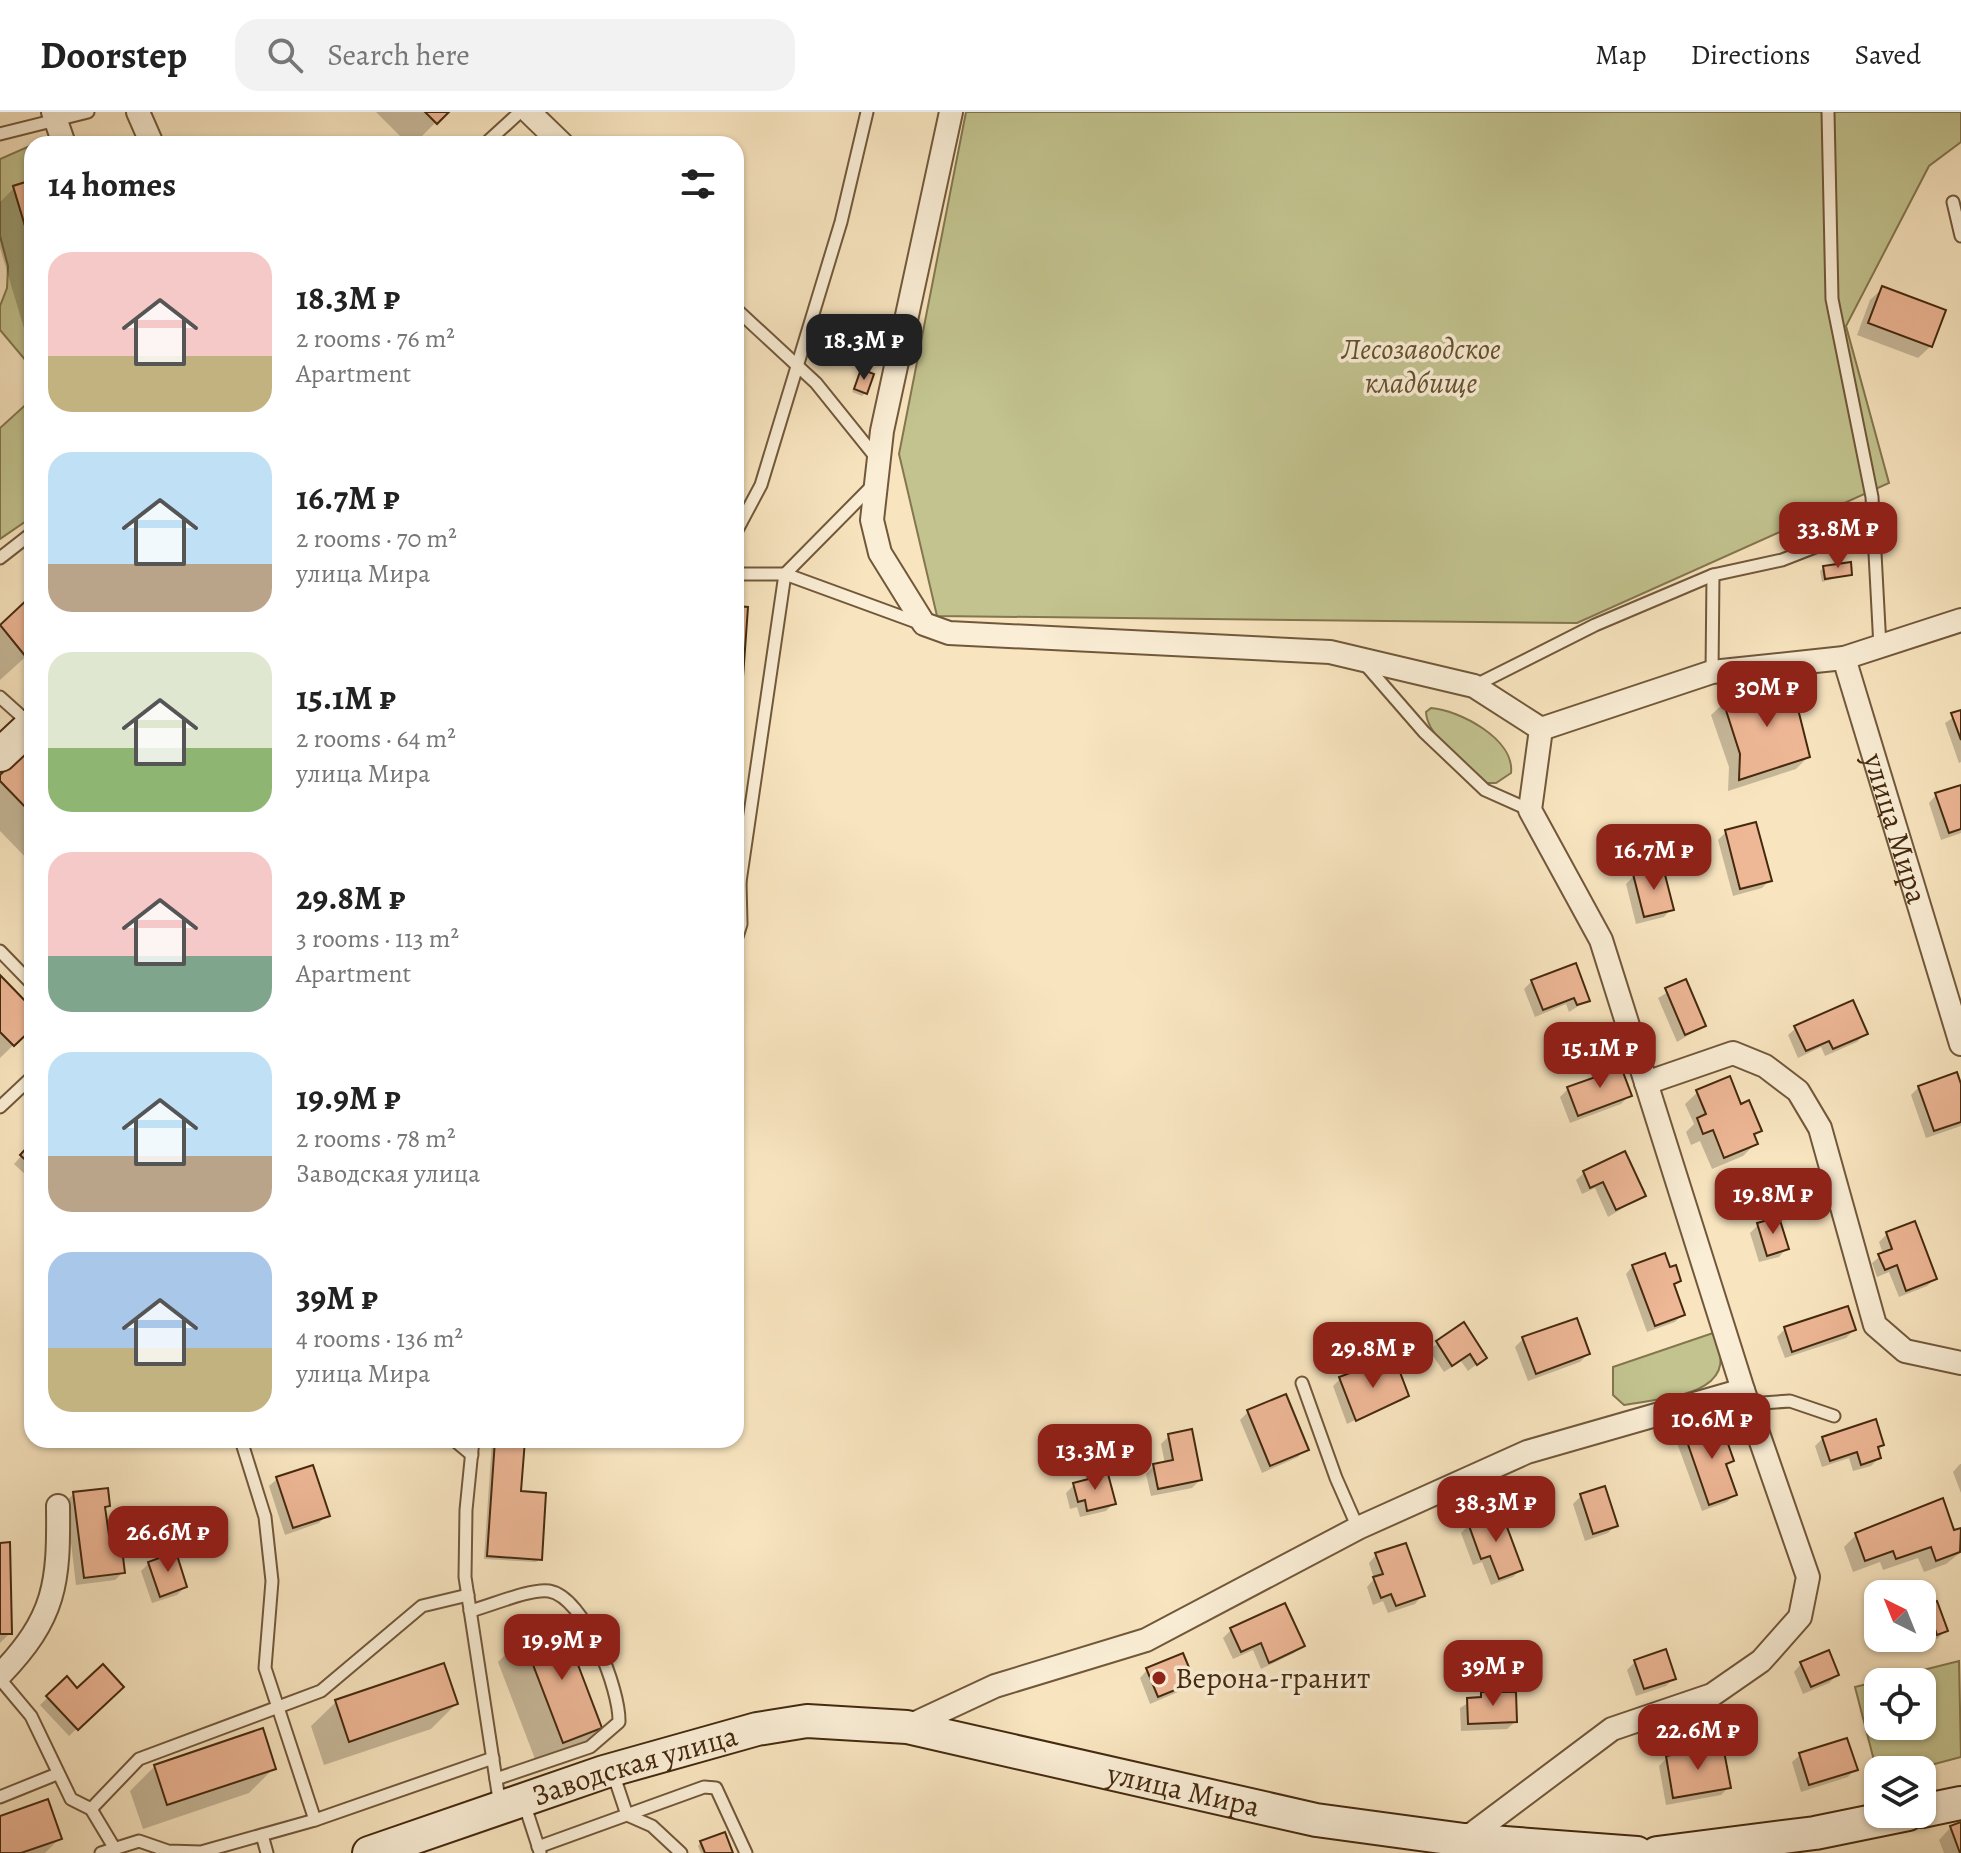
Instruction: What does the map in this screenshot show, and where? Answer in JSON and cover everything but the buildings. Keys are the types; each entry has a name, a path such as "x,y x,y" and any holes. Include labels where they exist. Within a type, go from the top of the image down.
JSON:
{"street":[{"path":"138,112 148,136"},
{"path":"529,112 554,136"},
{"path":"951,112 877,471 872,520 880,553 924,624 949,633 1330,652 1474,686 1541,729"},
{"path":"55,116 61,136"},
{"path":"1541,729 1712,672 1844,658 1961,620"},
{"name":"улица Мира","path":"1844,658 1961,1044"},
{"path":"1464,1840 1612,1729 1712,1695 1761,1661 1800,1617 1808,1577 1745,1397 1601,940 1530,810 1541,729"},
{"path":"0,755 24,732"},
{"path":"1646,1083 1733,1053 1765,1066 1798,1091 1820,1128 1875,1325 1905,1351 1961,1363"},
{"path":"907,1727 995,1686 1146,1640 1358,1528 1527,1452 1745,1397"},
{"path":"0,1677 50,1609 59,1568 58,1506"},
{"name":"Заводская улица","path":"369,1853 506,1795 612,1770 757,1729 807,1721 907,1727"},
{"name":"улица Мира","path":"907,1727 1316,1820 1464,1840 1637,1853"},
{"path":"1936,1808 1961,1803"},
{"path":"1657,1853 1815,1833 1864,1823"}],"lane":[{"path":"0,134 55,116 88,112"},
{"path":"494,136 520,112"},
{"path":"744,517 761,485 795,364 841,222 867,112"},
{"path":"1828,112 1832,299 1872,497 1880,647"},
{"path":"1953,202 1961,236"},
{"path":"744,316 816,383 877,471 785,574 744,843"},
{"path":"1474,686 1595,625 1713,575 1782,560 1874,524"},
{"path":"0,558 24,539"},
{"path":"744,574 785,574 924,624"},
{"path":"1712,672 1713,575"},
{"path":"1361,660 1424,732 1485,790 1530,810"},
{"path":"0,697 24,718"},
{"path":"0,951 24,976"},
{"path":"0,1107 24,1084"},
{"path":"1302,1383 1336,1478 1358,1528"},
{"path":"1745,1397 1790,1401 1834,1416"},
{"path":"243,1448 265,1517 272,1581 265,1668 315,1820"},
{"path":"464,1448 472,1455"},
{"path":"472,1448 466,1510 468,1595 493,1758 506,1795 539,1850 704,1787 716,1788 746,1853"},
{"path":"470,1611 544,1590 559,1593 583,1615 619,1705 619,1722 590,1747 506,1795"},
{"path":"91,1809 139,1759 321,1691 422,1606 468,1595"},
{"path":"0,1677 31,1716 71,1799 91,1809 115,1849"},
{"path":"101,1853 139,1841 168,1851 201,1852 315,1820 493,1758"},
{"path":"612,1770 627,1815 652,1826 681,1853"},
{"path":"0,1797 57,1774"},
{"path":"262,1835 267,1853"}],"green space":[{"name":"Лесозаводское кладбище","path":"966,112 1961,112 1961,142 1929,166 1846,326 1889,483 1577,623 937,616 899,454"},
{"path":"24,148 24,183 13,186 24,222 24,358 0,330 0,306 7,288 8,266 0,236 0,159"},
{"path":"24,406 24,522 0,539 0,428"},
{"path":"1431,708 1456,714 1483,728 1504,749 1511,773 1496,783 1486,783 1433,732 1426,712"},
{"path":"1713,1333 1720,1354 1719,1370 1697,1390 1624,1405 1613,1395 1613,1367"},
{"path":"1959,1661 1961,1757 1936,1764 1936,1756 1873,1756 1869,1740 1936,1740 1936,1668 1931,1668"},
{"path":"1864,1685 1864,1722 1855,1687"}],"place":[{"name":"Верона-гранит","path":"1159,1678"}]}
